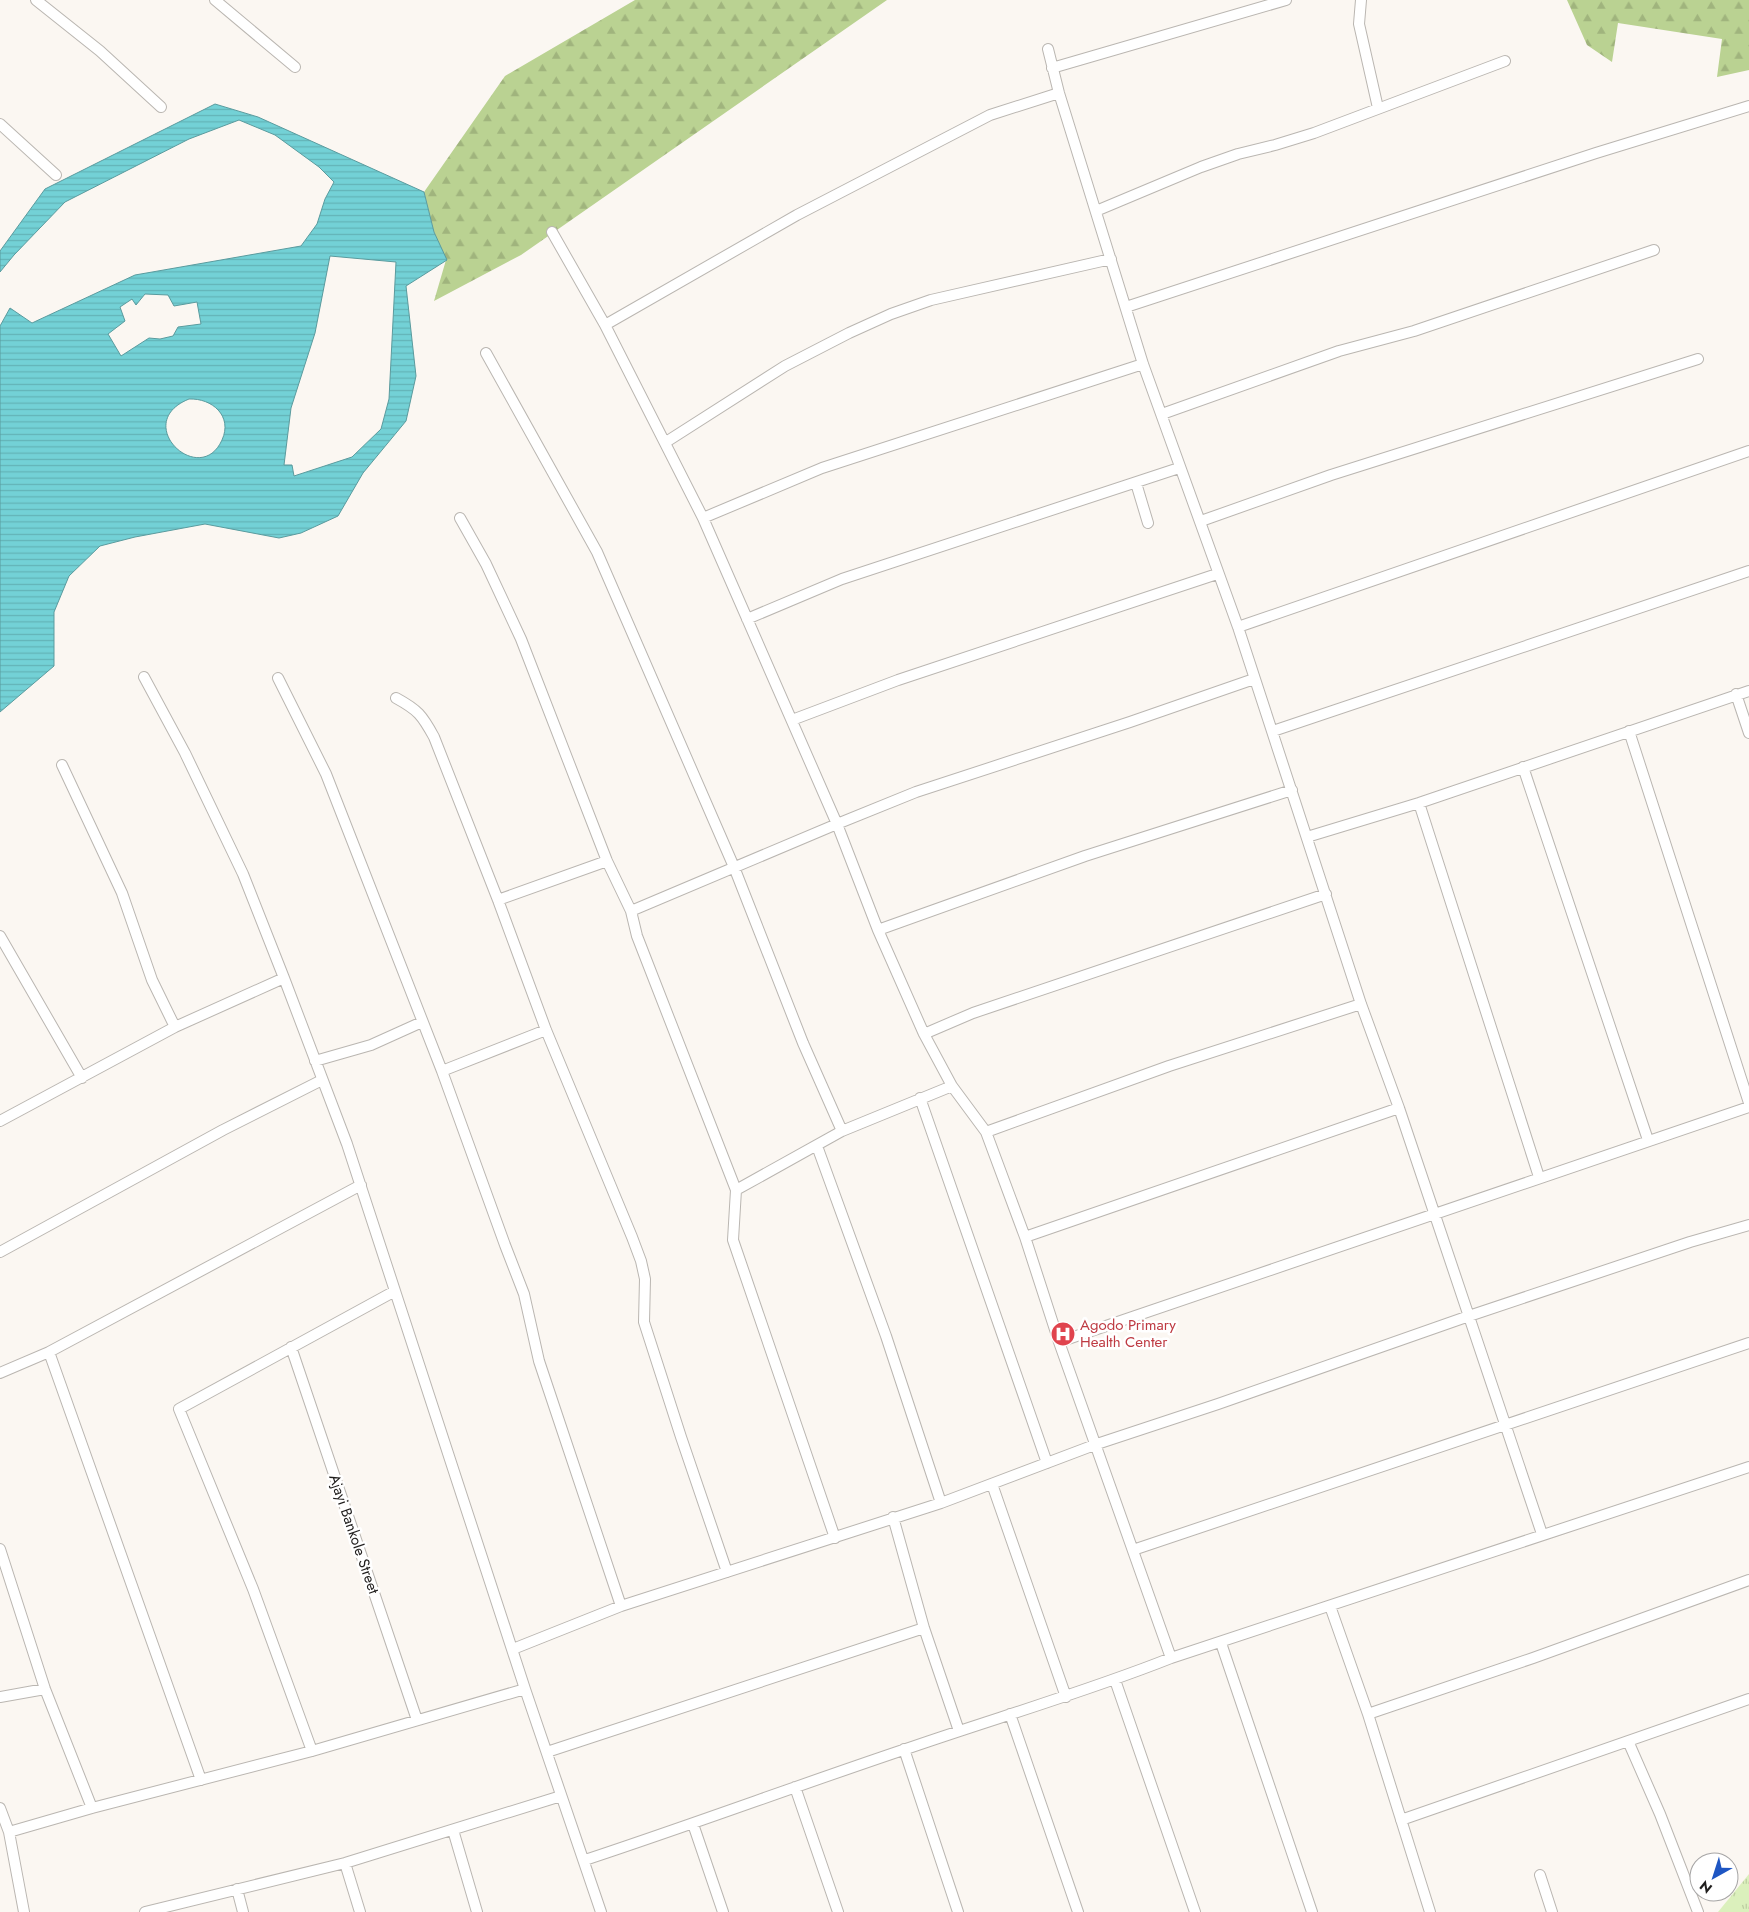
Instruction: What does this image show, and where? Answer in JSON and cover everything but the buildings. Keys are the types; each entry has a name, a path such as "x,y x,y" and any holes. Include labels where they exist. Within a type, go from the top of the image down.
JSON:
{"street":[{"path":"36,0 100,51 161,107"},
{"path":"215,0 295,67"},
{"path":"1052,68 1286,0"},
{"path":"1361,0 1360,24 1378,108"},
{"path":"1048,49 1059,93 1143,364 1162,414 1179,468 1201,521 1217,574 1238,627 1361,1004 1542,1534"},
{"path":"1096,211 1201,167 1238,154 1314,133 1505,61"},
{"path":"605,325 797,215 990,115 1059,93"},
{"path":"1126,307 1596,153 1749,106"},
{"path":"0,124 56,175"},
{"path":"552,232 605,325 703,518 837,824 878,930 924,1034 952,1086 986,1132 1025,1237 1059,1342 1097,1444 1171,1658"},
{"path":"1162,414 1339,351 1414,331 1654,250"},
{"path":"666,442 785,366 891,314 931,300 1111,259"},
{"path":"486,353 597,552 734,867 802,1043 842,1131"},
{"path":"1201,521 1332,475 1698,358"},
{"path":"703,518 822,468 1143,364"},
{"path":"1238,627 1749,450"},
{"path":"747,619 842,579 1179,468"},
{"path":"1136,482 1148,523"},
{"path":"460,518 486,564 521,639 608,861 631,911 637,936 736,1190 733,1240 835,1538"},
{"path":"1273,731 1749,571"},
{"path":"792,720 898,680 1217,574"},
{"path":"144,676 185,753 243,874 361,1185 561,1796 602,1912"},
{"path":"278,678 326,774 442,1071 504,1245 524,1294 539,1361 621,1606"},
{"path":"631,911 916,792 1254,679"},
{"path":"1307,837 1419,803 1749,691"},
{"path":"1736,694 1749,733"},
{"path":"396,698 414,708 423,717 434,737 498,900 546,1030 641,1261 644,1279 644,1322 727,1572"},
{"path":"1059,1342 1749,1105 1629,731"},
{"path":"62,766 122,893 152,980 175,1027"},
{"path":"1523,767 1648,1140"},
{"path":"878,930 1085,856 1292,790"},
{"path":"1419,803 1539,1178"},
{"path":"498,900 608,861"},
{"path":"924,1034 973,1013 1326,894"},
{"path":"0,936 82,1078"},
{"path":"0,1121 175,1027 284,978"},
{"path":"986,1132 1169,1066 1361,1004"},
{"path":"315,1061 371,1045 422,1022"},
{"path":"442,1071 546,1030"},
{"path":"0,1252 223,1130 322,1080"},
{"path":"736,1190 842,1131 952,1086"},
{"path":"920,1098 1047,1463"},
{"path":"1025,1237 1398,1108"},
{"path":"817,1146 886,1336 941,1503"},
{"path":"0,1373 49,1352 361,1185"},
{"path":"513,1649 621,1606 941,1503 1097,1444 1218,1404 1469,1316 1749,1224"},
{"path":"312,1751 253,1589 179,1408 395,1291"},
{"path":"1133,1550 1749,1343"},
{"name":"Ajayi Bankole Street","path":"290,1347 416,1720"},
{"path":"49,1352 200,1780"},
{"path":"585,1860 904,1749 1066,1697 1171,1658 1749,1467"},
{"path":"992,1484 1066,1697"},
{"path":"893,1517 924,1628 958,1731"},
{"path":"0,1549 45,1689 92,1808"},
{"path":"1368,1714 1532,1658 1749,1580"},
{"path":"1330,1606 1368,1714 1430,1912"},
{"path":"547,1752 924,1628"},
{"path":"1221,1642 1312,1912"},
{"path":"1115,1680 1194,1912"},
{"path":"0,1697 45,1689"},
{"path":"9,1832 92,1808 312,1751 526,1689"},
{"path":"1401,1820 1749,1699"},
{"path":"1010,1714 1078,1912"},
{"path":"1628,1741 1660,1814 1698,1912"},
{"path":"904,1749 958,1912"},
{"path":"795,1787 838,1912"},
{"path":"145,1912 345,1863 561,1796"},
{"path":"0,1808 9,1832 24,1912"},
{"path":"693,1824 723,1912"},
{"path":"452,1830 477,1912"},
{"path":"345,1863 360,1912"},
{"path":"1540,1875 1552,1912"},
{"path":"237,1889 243,1912"}],"green space":[{"path":"635,0 887,0 521,255 434,301 446,260 434,232 424,192 505,76"},
{"path":"1567,0 1749,0 1749,70 1717,77 1722,39 1618,23 1612,62 1587,45"},
{"path":"1749,1874 1749,1912 1718,1912 1726,1902 1739,1902 1739,1886"}],"water":[{"path":"215,104 258,117 424,192 434,232 447,260 406,286 416,376 406,421 363,473 338,516 301,533 279,538 205,524 135,537 100,546 69,576 54,612 54,666 0,712 0,326 10,308 32,323 135,275 301,246 317,224 325,199 334,182 319,167 275,135 239,120 189,139 65,202 0,272 0,251 45,189","holes":["330,256 396,262 389,399 381,429 352,457 294,476 292,465 284,465 291,408 315,333","145,294 168,295 174,306 197,302 201,324 178,327 173,336 160,339 149,338 121,356 108,334 125,321 120,307 132,299 136,305","189,399 205,402 218,410 225,423 225,431 222,440 212,453 199,458 186,455 175,447 168,435 166,422 173,410"]}],"place":[{"name":"Agodo Primary Health Center","path":"1063,1334"}]}
